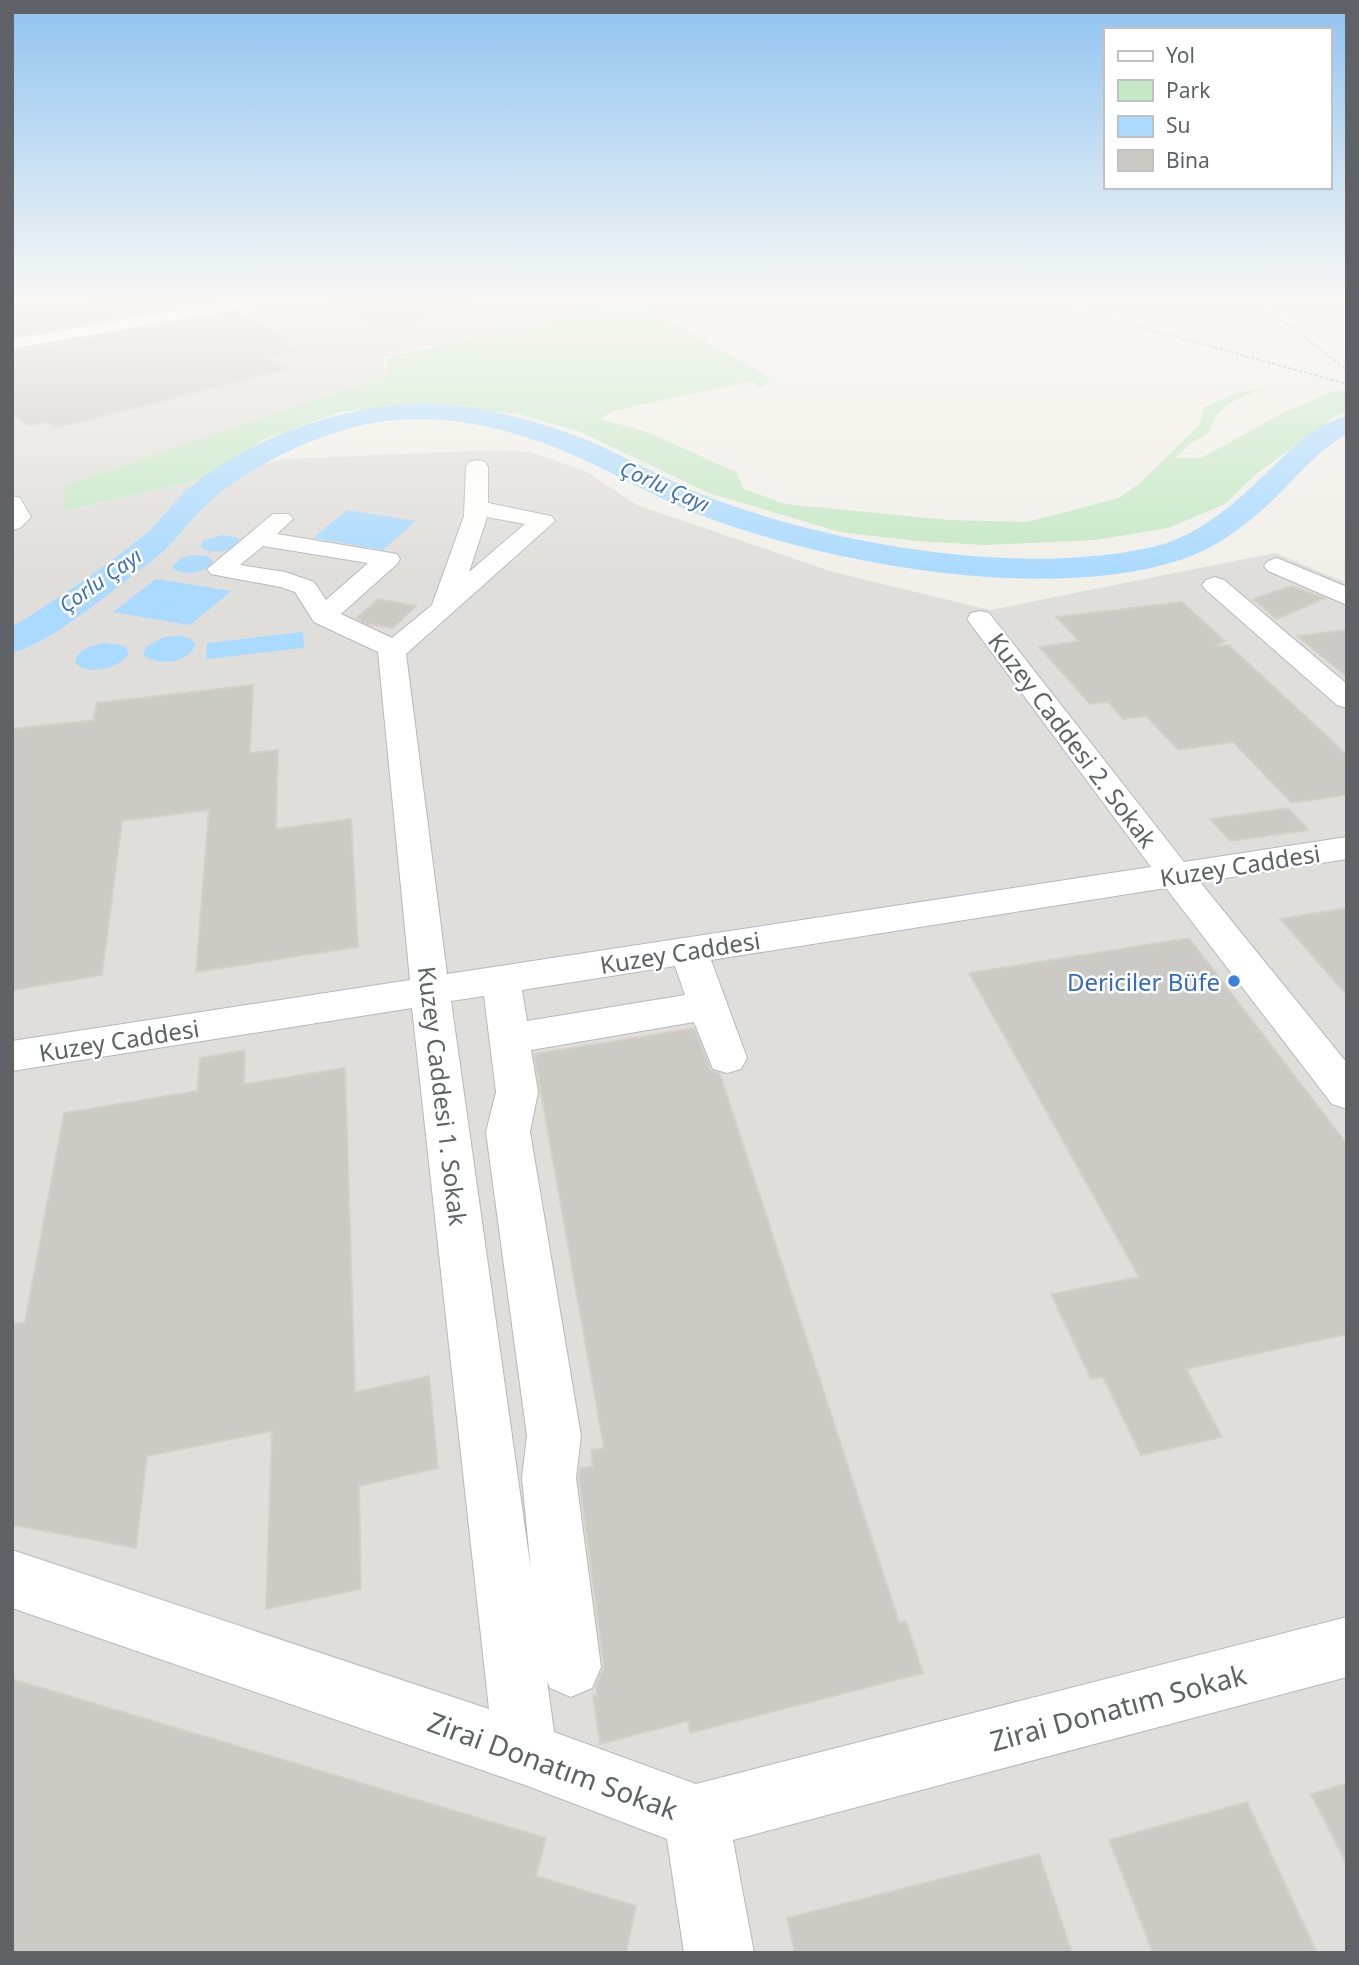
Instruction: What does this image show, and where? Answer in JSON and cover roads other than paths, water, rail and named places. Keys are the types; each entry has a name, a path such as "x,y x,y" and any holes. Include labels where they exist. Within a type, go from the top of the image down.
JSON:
{"street":[{"path":"444,608 477,508 477,467"},
{"path":"12,503 19,517 12,523"},
{"path":"281,519 220,569 285,580 304,587 323,616 395,649 543,521 477,508"},
{"path":"258,538 388,559 323,616"},
{"path":"1277,566 1347,597"},
{"path":"1214,584 1347,699"},
{"name":"Kuzey Caddesi 2. Sokak","path":"980,619 1175,875 1347,1093"},
{"name":"Kuzey Caddesi 1. Sokak","path":"395,649 392,652 430,991 525,1753"},
{"name":"Kuzey Caddesi","path":"12,1056 1347,848"},
{"path":"689,951 727,1058"},
{"path":"502,980 517,1092 508,1132 554,1436 549,1478 571,1667"},
{"path":"510,1039 708,1005"},
{"name":"Zirai Donatım Sokak","path":"12,1579 525,1753 696,1817 1347,1647"},
{"path":"696,1817 719,1953"}],"water":[{"path":"347,510 416,521 383,550 313,538"},
{"path":"222,535 239,538 239,544 220,552 200,547 203,541"},
{"path":"208,556 213,561 200,571 183,572 172,568 180,558"},
{"path":"156,579 231,591 190,625 113,612"},
{"path":"303,632 304,648 206,659 207,643"},
{"path":"182,636 191,639 195,644 187,655 180,659 165,662 143,655 146,647 164,637"},
{"path":"105,643 125,646 129,654 118,664 104,669 88,669 75,663 82,651"}],"waterway":[{"name":"Çorlu Çayı","path":"12,642 39,626 148,548 187,506 230,473 299,438 365,416 428,411 491,419 552,436 698,503 764,526 875,551 933,560 1049,568 1104,565 1154,557 1186,547 1229,522 1313,444 1347,424"}],"place":[{"name":"Dericiler Büfe","path":"1234,981"}]}
